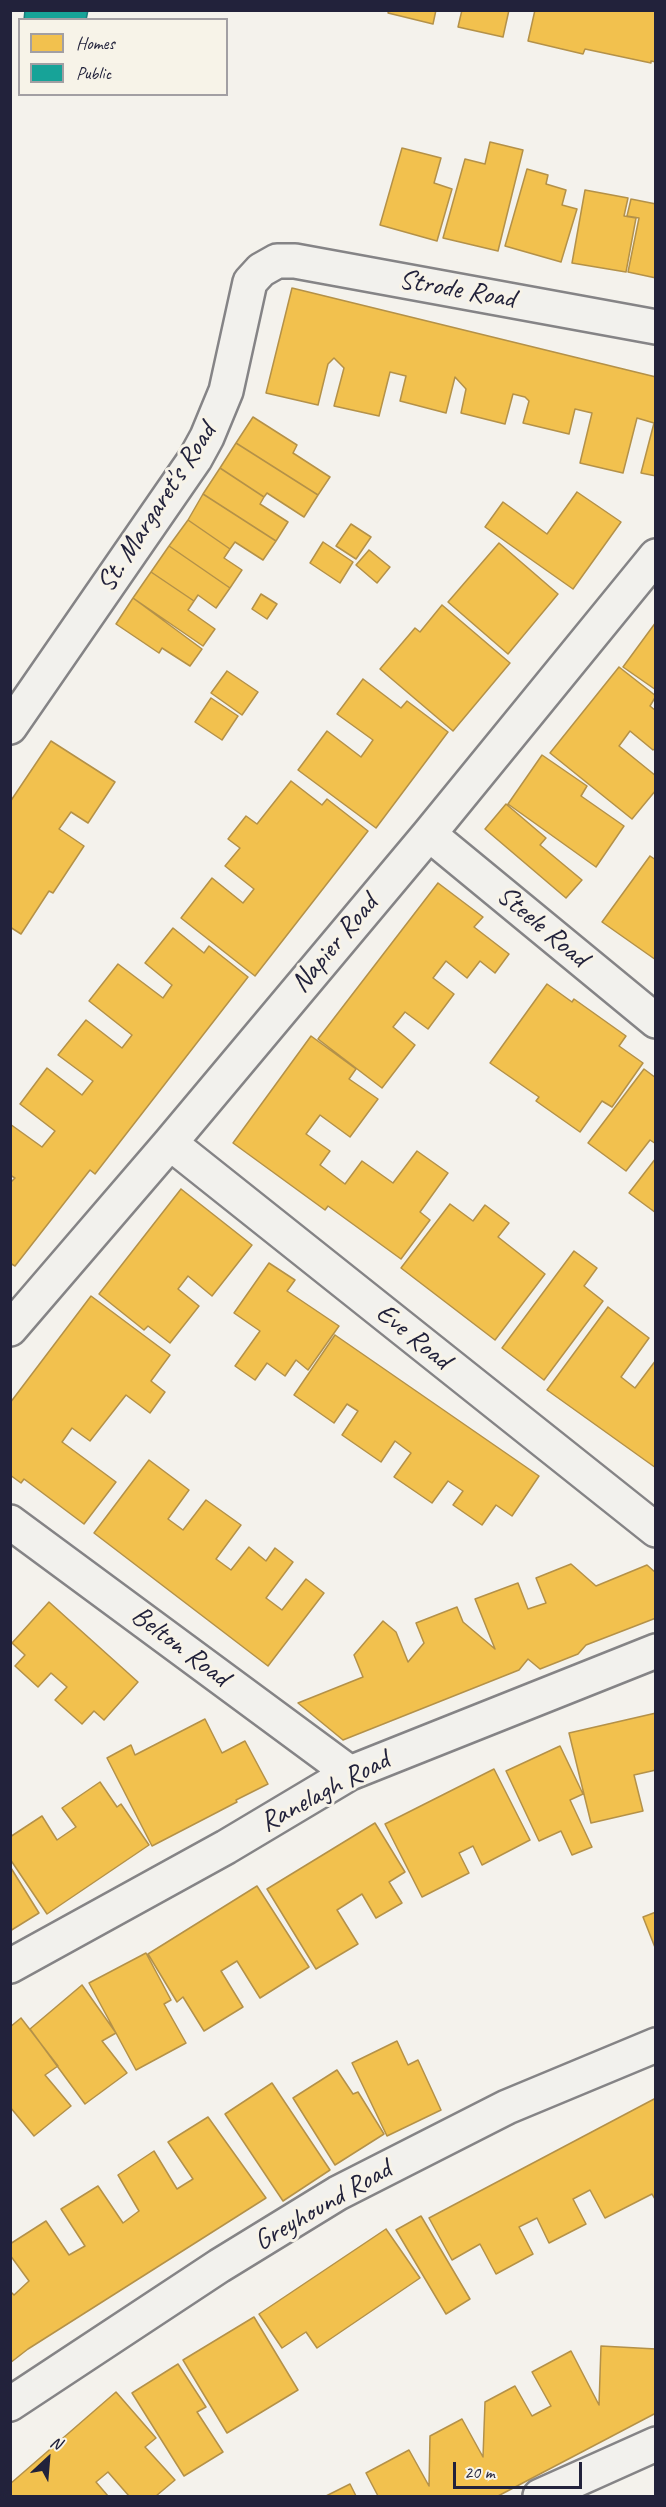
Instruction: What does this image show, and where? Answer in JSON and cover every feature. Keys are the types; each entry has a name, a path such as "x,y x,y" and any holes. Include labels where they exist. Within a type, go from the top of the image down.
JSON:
{"street":[{"name":"Strode Road","path":"261,270 277,261 295,261 656,327"},
{"name":"St. Margaret's Road","path":"10,727 195,459 226,391 250,282 261,270"},
{"name":"Napier Road","path":"10,1329 170,1143 429,834 656,556"},
{"name":"Steele Road","path":"429,834 656,1021"},
{"name":"Eve Road","path":"170,1143 656,1530"},
{"name":"Belton Road","path":"10,1521 350,1773"},
{"name":"Ranelagh Road","path":"10,1966 225,1847 350,1773 656,1651"},
{"name":"Greyhound Road","path":"10,2404 209,2273 338,2193 507,2107 656,2045"},
{"path":"540,2496 656,2444"}],"building: Homes":[{"path":"389,10 436,10 433,24 388,13"},
{"path":"462,10 509,10 503,37 458,27"},
{"path":"535,10 656,10 656,62 651,61 651,63 585,49 583,54 528,41"},
{"path":"490,142 523,150 498,251 443,238 465,159 485,164"},
{"path":"402,148 441,158 434,183 452,189 437,241 380,225"},
{"path":"527,169 548,175 546,184 566,190 562,205 577,209 561,262 505,246"},
{"path":"585,190 628,198 624,216 636,218 626,272 572,263"},
{"path":"631,199 656,204 656,278 628,272 639,218 627,216"},
{"path":"292,288 656,377 656,476 641,473 654,423 637,418 623,473 580,463 592,413 575,409 569,434 523,423 529,401 525,397 513,394 505,424 461,413 466,389 455,377 446,413 400,401 406,376 390,372 379,416 334,406 344,368 334,358 328,364 318,405 266,393"},
{"path":"253,417 297,445 293,453 330,477 318,495 236,443"},
{"path":"236,443 318,495 304,517 267,493 264,497 220,468"},
{"path":"220,468 264,497 260,504 288,522 276,541 203,494"},
{"path":"577,492 621,522 573,589 485,527 503,502 547,534"},
{"path":"203,494 276,541 263,560 235,542 230,549 188,520"},
{"path":"188,520 230,549 224,558 242,570 230,588 169,546"},
{"path":"351,524 371,537 356,559 336,546"},
{"path":"323,542 353,562 340,583 310,563"},
{"path":"499,543 558,594 508,654 448,602"},
{"path":"169,546 230,588 216,608 198,595 194,601 151,572"},
{"path":"369,550 390,567 377,583 356,565"},
{"path":"151,572 194,601 188,610 215,629 203,646 133,598"},
{"path":"261,594 277,604 267,619 252,609"},
{"path":"133,598 202,649 190,666 162,648 159,653 116,624"},
{"path":"442,605 510,663 453,731 380,669 415,628 420,632"},
{"path":"656,622 656,690 623,667"},
{"path":"619,667 656,696 650,706 656,711 656,748 653,750 630,731 619,746 656,776 656,790 632,819 550,753"},
{"path":"227,671 258,692 242,715 211,693"},
{"path":"363,679 401,708 407,701 448,732 376,828 298,770 327,731 361,757 373,740 337,714"},
{"path":"211,698 238,716 222,740 195,722"},
{"path":"51,741 115,782 88,823 71,812 59,829 84,846 53,893 49,891 21,934 10,927 10,802"},
{"path":"542,755 587,786 581,796 624,826 596,867 508,804"},
{"path":"291,781 322,805 327,799 368,831 255,976 181,918 212,878 243,903 254,889 225,866 240,848 228,839 246,816 257,824"},
{"path":"506,804 546,838 540,845 582,880 566,898 485,829"},
{"path":"650,856 656,860 656,960 602,922"},
{"path":"438,883 483,917 474,927 509,954 495,973 480,961 467,978 446,961 433,978 454,994 428,1029 405,1012 393,1027 415,1045 382,1088 318,1039"},
{"path":"173,928 204,953 209,946 248,977 95,1174 90,1170 15,1266 10,1263 10,1183 15,1178 10,1175 10,1124 42,1147 55,1131 20,1104 47,1068 82,1095 93,1081 58,1055 86,1020 122,1048 132,1035 89,1001 118,964 163,998 172,985 145,963"},
{"path":"547,984 572,1002 574,999 626,1036 619,1046 643,1063 612,1107 602,1101 580,1132 536,1101 539,1097 490,1063"},
{"path":"311,1036 356,1069 349,1079 378,1099 350,1137 320,1115 306,1134 330,1151 320,1165 345,1184 362,1161 393,1183 417,1151 448,1173 420,1212 430,1220 401,1259 328,1206 325,1210 233,1143"},
{"path":"644,1069 656,1078 656,1144 650,1140 626,1171 588,1143"},
{"path":"656,1158 656,1213 629,1193"},
{"path":"181,1189 252,1245 212,1296 188,1276 178,1289 199,1306 170,1343 148,1326 144,1330 99,1294"},
{"path":"450,1204 473,1221 485,1205 509,1223 498,1237 545,1274 495,1340 401,1268"},
{"path":"574,1251 597,1268 584,1286 603,1301 544,1380 502,1348"},
{"path":"269,1263 295,1280 287,1291 339,1326 308,1370 296,1360 285,1376 267,1363 255,1380 235,1366 260,1331 234,1313"},
{"path":"91,1296 170,1355 151,1381 165,1392 150,1413 126,1395 90,1441 72,1428 62,1442 116,1482 84,1524 24,1479 21,1483 10,1475 10,1403"},
{"path":"608,1307 649,1338 621,1377 635,1388 656,1360 656,1468 547,1390"},
{"path":"335,1335 539,1476 512,1516 496,1505 482,1525 453,1505 463,1491 448,1481 432,1503 394,1477 411,1453 395,1441 381,1462 342,1435 358,1411 347,1404 334,1423 294,1395"},
{"path":"149,1460 189,1490 168,1519 183,1530 206,1500 241,1525 216,1559 231,1570 249,1547 266,1561 275,1548 293,1562 266,1598 282,1610 306,1579 324,1593 268,1666 94,1533"},
{"path":"571,1564 596,1586 647,1565 656,1573 656,1618 586,1645 578,1654 540,1669 528,1659 519,1670 343,1740 298,1703 363,1677 354,1655 383,1621 396,1632 408,1662 424,1643 416,1623 457,1607 463,1622 495,1649 475,1599 518,1583 528,1609 546,1603 536,1578"},
{"path":"49,1602 138,1682 104,1720 94,1711 82,1724 55,1700 67,1687 51,1673 38,1687 15,1666 25,1655 12,1643"},
{"path":"656,1713 656,1770 634,1775 643,1811 591,1823 569,1733"},
{"path":"205,1719 222,1753 245,1741 268,1784 152,1846 107,1758 131,1745 135,1755"},
{"path":"560,1746 583,1794 570,1800 592,1847 572,1855 561,1831 539,1841 506,1771"},
{"path":"494,1769 530,1840 482,1865 473,1846 459,1853 469,1873 422,1897 385,1824"},
{"path":"100,1782 117,1807 121,1804 149,1845 47,1914 10,1859 10,1837 42,1816 57,1840 76,1827 62,1808"},
{"path":"375,1823 405,1872 389,1882 402,1903 376,1918 362,1894 337,1910 358,1944 316,1969 267,1889"},
{"path":"10,1868 39,1913 10,1931"},
{"path":"257,1886 309,1967 260,1998 237,1961 221,1971 243,2007 204,2031 183,1997 177,2002 148,1954"},
{"path":"656,1912 656,1950 643,1917"},
{"path":"146,1953 171,2000 164,2004 186,2043 136,2070 89,1983"},
{"path":"82,1985 116,2033 102,2041 127,2073 85,2104 30,2029"},
{"path":"21,2018 58,2066 45,2075 71,2106 34,2136 10,2107 10,2027"},
{"path":"397,2041 408,2065 418,2060 441,2110 387,2136 352,2063"},
{"path":"337,2070 353,2094 358,2092 384,2134 335,2165 293,2098"},
{"path":"272,2083 330,2170 283,2201 225,2114"},
{"path":"656,2098 656,2201 652,2194 605,2218 590,2190 573,2199 586,2224 549,2243 537,2218 519,2227 533,2254 496,2274 480,2244 452,2260 429,2218"},
{"path":"208,2117 266,2198 28,2349 10,2363 10,2291 14,2295 29,2281 10,2255 10,2244 46,2221 69,2255 85,2246 61,2209 98,2186 123,2223 139,2211 118,2175 154,2151 177,2189 193,2179 168,2142"},
{"path":"421,2216 470,2299 446,2314 396,2230"},
{"path":"386,2229 420,2278 317,2348 306,2332 282,2348 259,2314"},
{"path":"254,2317 298,2390 227,2433 183,2360"},
{"path":"601,2346 656,2349 656,2413 498,2496 378,2496 366,2473 409,2450 429,2486 430,2436 462,2419 483,2457 485,2402 515,2386 532,2416 551,2406 532,2372 571,2351 599,2405"},
{"path":"178,2364 206,2407 197,2412 223,2452 184,2476 132,2393"},
{"path":"116,2392 156,2438 145,2447 175,2480 156,2496 129,2496 108,2472 96,2482 108,2496 10,2496 10,2484"},
{"path":"350,2484 356,2496 326,2496"}],"building: Public":[{"path":"25,10 88,10 86,18 24,18"}]}
